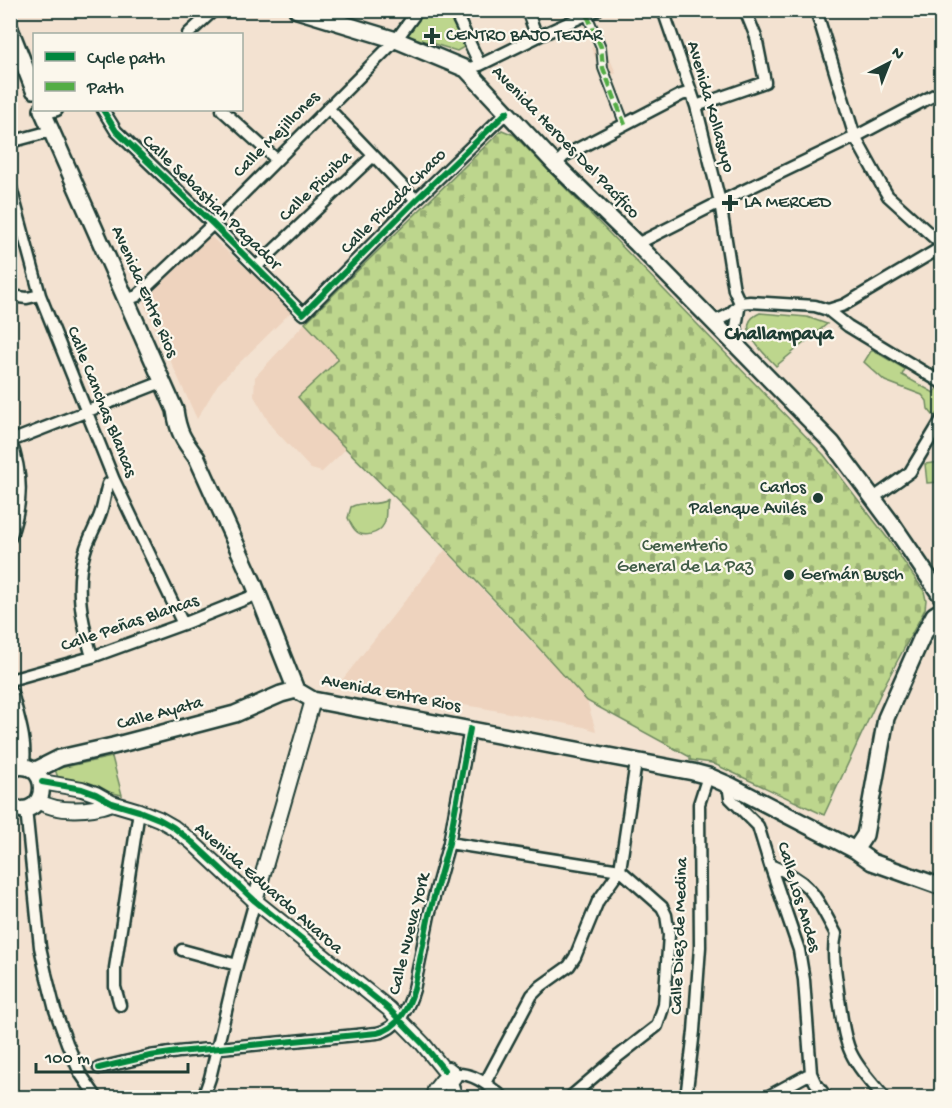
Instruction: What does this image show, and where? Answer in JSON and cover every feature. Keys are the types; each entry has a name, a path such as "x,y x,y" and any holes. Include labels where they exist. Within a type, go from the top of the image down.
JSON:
{"main road":[{"path":"297,10 396,40 473,67"},
{"path":"10,29 33,87"},
{"name":"Avenida Heroes Del Pacífico","path":"473,67 507,112 556,165 637,244 832,443 893,525 942,597"},
{"name":"Avenida Entre Rios","path":"48,111 51,131 175,410 177,427 185,443 197,458 258,594 296,690 313,700 708,776 855,850 872,862 942,887"},
{"path":"855,850 865,836 886,718 934,615 942,610"},
{"name":"Calle Ayata","path":"27,772 60,758 235,714 296,690"},
{"path":"10,695 27,772 42,790 25,806"}],"street":[{"path":"189,33 214,10"},
{"name":"Calle Mejillones","path":"126,300 137,296 213,224 396,40 418,10"},
{"path":"454,10 473,67 588,15 601,47 603,68 625,125"},
{"path":"526,10 537,37"},
{"name":"Avenida Kollasuyo","path":"663,10 696,106 720,202 734,290 740,303 736,327 742,353"},
{"path":"696,106 765,82 756,37 746,10"},
{"path":"816,10 855,137 888,196 942,246 844,305 828,310"},
{"path":"637,244 855,137 942,91"},
{"path":"556,165 564,156 681,95 691,92"},
{"path":"328,108 416,200"},
{"name":"Calle Sebastian Pagador","path":"104,111 116,131 303,314"},
{"path":"223,111 276,159"},
{"name":"Calle Picada Chaco","path":"303,314 507,112"},
{"path":"10,142 51,131"},
{"name":"Calle Picuiba","path":"256,267 373,156"},
{"name":"Calle Canchas Blancas","path":"10,184 39,295 114,480 183,624"},
{"path":"10,296 27,298 39,295"},
{"path":"712,321 723,319 731,314 740,303 815,306 828,310 848,326 942,383"},
{"path":"10,538 20,503 21,484 11,440 162,382"},
{"path":"872,499 910,472 942,419"},
{"path":"92,657 80,604 82,565 85,550 102,510 108,484 114,480"},
{"name":"Calle Peñas Blancas","path":"10,680 92,657 258,594"},
{"path":"203,1098 210,1078 237,965 313,700"},
{"name":"Calle Nueva York","path":"99,1068 150,1056 377,1033 390,1028 399,1019 411,1000 429,915 449,843 470,729"},
{"path":"485,1083 532,995 569,966 575,957 598,901 620,870 636,762"},
{"name":"Avenida Eduardo Avaroa","path":"27,772 96,794 112,804 139,811 173,827 255,901 399,1019 423,1044 447,1077 455,1098"},
{"name":"Calle Diez de Medina","path":"686,1098 700,947 699,804 708,776"},
{"name":"Calle Los Andes","path":"730,786 730,798 758,825 799,950 804,980 811,1073 827,1098"},
{"name":"Avenida Eduardo Avaroa","path":"25,806 82,809 99,808 112,804"},
{"path":"25,806 40,947 46,974 55,1010 67,1043 80,1072 97,1098"},
{"path":"120,1005 115,987 115,968 139,811"},
{"path":"449,843 620,870 662,907 666,915 669,935 662,1014 657,1026 569,1098"},
{"path":"770,865 789,873 812,891 836,934 833,945 846,1039 855,1061 885,1098"},
{"path":"182,950 237,965"},
{"path":"765,1098 811,1073"},
{"path":"433,1098 435,1090 447,1077 469,1075 485,1083 504,1098"}],"shaded area":[{"path":"592,18 616,73 610,76 624,107 618,110 591,48 595,46 584,22"},
{"path":"209,235 293,310 218,384 197,419 144,303"},
{"path":"305,323 338,358 299,397 320,423 346,449 322,472 311,469 271,426 254,396 255,377"},
{"path":"445,550 587,701 596,731 483,708 339,684"}],"green space":[{"path":"420,11 451,11 465,43 464,47 457,51 408,36 405,32"},
{"name":"Cementerio General de La Paz","path":"502,130 514,135 824,455 888,539 924,591 925,609 884,686 824,815 712,763 690,760 690,757 587,701 517,624 419,521 320,423 298,397 338,360 305,323"},
{"path":"760,313 807,317 827,324 776,366 758,347 749,332 752,318"},
{"path":"871,351 905,369 902,375 934,393 938,387 941,389 941,408 937,416 928,409 927,401 922,395 885,381 864,362"},
{"path":"941,462 941,482 927,483 925,464"},
{"path":"387,500 385,521 382,527 375,533 366,535 358,533 348,518 351,507"},
{"path":"112,757 122,795 59,781 55,769"}],"marked path":[{"path":"587,15 601,47 603,68 625,125"}],"cycle path":[{"path":"104,111 116,131 303,314 507,112"},
{"path":"99,1068 178,1052 377,1033 397,1022 406,1010 414,989 429,915 449,843 470,729"},
{"path":"42,782 82,789 112,803 159,819 173,827 255,901 389,1009 423,1044 444,1070"}],"place":[{"name":"CENTRO BAJO TEJAR","path":"432,36"},
{"name":"LA MERCED","path":"730,203"},
{"name":"Carlos Palenque Avilés","path":"818,498"},
{"name":"Germán Busch","path":"789,575"}],"district":[{"name":"Challampaya","path":"779,335"}]}
